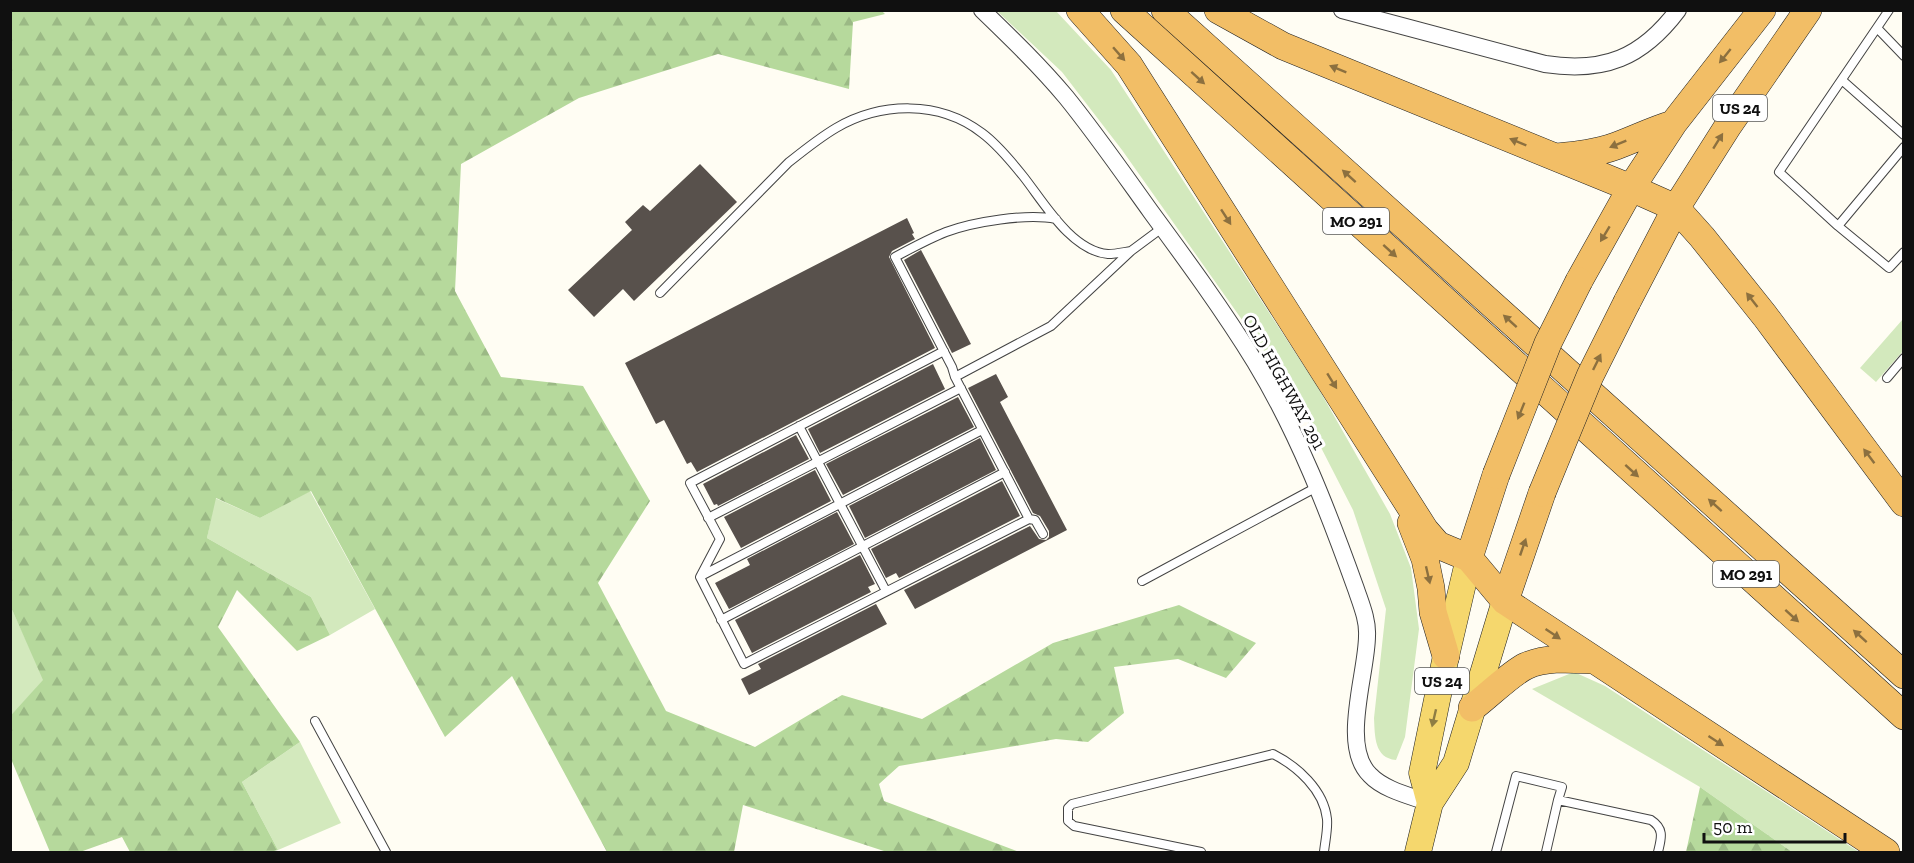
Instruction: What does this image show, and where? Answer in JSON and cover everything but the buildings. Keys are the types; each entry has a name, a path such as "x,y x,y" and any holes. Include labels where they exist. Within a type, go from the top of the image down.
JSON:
{"highway":[{"path":"1080,10 1128,65 1425,530 1438,545 1469,558 1505,601 1886,852"},
{"name":"MO 291","path":"1124,10 1904,716"},
{"name":"MO 291","path":"1165,10 1904,675"},
{"path":"1218,10 1283,46 1676,208 1718,256 1765,316 1904,503"},
{"name":"US 24","path":"1469,558 1496,475 1548,343 1579,281 1631,188 1673,124 1762,10"},
{"name":"US 24","path":"1505,601 1542,493 1590,376 1627,302 1676,208 1728,126 1808,10"},
{"path":"1556,157 1586,154 1615,146 1640,134 1673,124"},
{"path":"1698,174 1704,213 1718,256"},
{"path":"1394,480 1425,559 1433,612 1446,656"},
{"path":"1472,708 1525,667 1553,660 1592,660"}],"main road":[{"name":"US 24","path":"1430,803 1422,773 1469,558"},
{"name":"US 24","path":"1418,852 1430,803 1456,763 1505,601"}],"street":[{"name":"OLD HIGHWAY 291","path":"982,10 1040,67 1095,134 1215,302 1255,363 1286,420 1317,488 1362,606 1368,633 1356,720 1357,745 1361,762 1369,775 1379,782 1430,803"},
{"path":"1342,10 1374,15 1545,64 1570,68 1596,66 1624,57 1649,43 1678,10"}],"lane":[{"path":"1889,10 1843,81 1779,172 1889,268 1904,252"},
{"path":"1878,29 1904,56"},
{"path":"1843,81 1904,135"},
{"path":"660,293 788,163 836,128 876,112 897,108 921,108 944,113 982,133 1023,175 1056,219 1077,239 1107,254 1131,251"},
{"path":"1838,225 1904,147"},
{"path":"1029,519 895,257 954,230 1028,216 1056,219"},
{"path":"955,377 1052,326 1131,251 1162,228"},
{"path":"700,577 720,539 690,483 944,351"},
{"path":"1887,378 1904,358"},
{"path":"708,518 961,388"},
{"path":"799,426 886,591"},
{"path":"700,577 982,430"},
{"path":"721,620 1005,472"},
{"path":"1142,580 1317,488"},
{"path":"700,577 744,664 1029,519 1035,520 1043,534"},
{"path":"315,721 386,852"},
{"path":"1201,852 1074,826 1068,821 1068,808 1072,804 1274,753 1301,772 1318,795 1327,818 1324,852"},
{"path":"1496,852 1516,776 1562,787 1546,852"},
{"path":"1558,800 1651,820 1662,833 1658,852"}],"green space":[{"path":"11,10 882,11 885,14 853,22 849,89 718,54 579,98 461,164 455,291 501,377 583,386 650,501 598,583 666,711 755,747 842,695 922,719 1053,643 1179,605 1256,643 1226,678 1178,659 1114,667 1124,713 1088,742 1056,739 899,766 879,784 884,801 1019,852 887,852 743,805 734,852 607,852 512,676 445,737 311,491 260,518 216,498 207,538 311,597 330,635 297,651 237,590 218,627 300,742 242,782 278,850 270,852 130,852 122,837 80,852 50,852 11,759 11,715 43,680 10,605"},
{"path":"997,11 1056,11 1111,70 1317,386 1390,514 1411,568 1419,629 1405,737 1396,760 1383,755 1380,751 1377,745 1374,718 1386,609 1353,510 1291,389 1122,150 1062,72"},
{"path":"1903,319 1903,351 1876,382 1860,368"},
{"path":"310,491 375,609 330,635 311,597 207,538 215,498 260,518"},
{"path":"10,605 44,680 11,715 10,715"},
{"path":"1574,672 1605,686 1859,852 1792,852 1700,787 1532,689"},
{"path":"300,742 341,823 278,850 242,782"},
{"path":"1700,787 1792,852 1686,852"}]}
